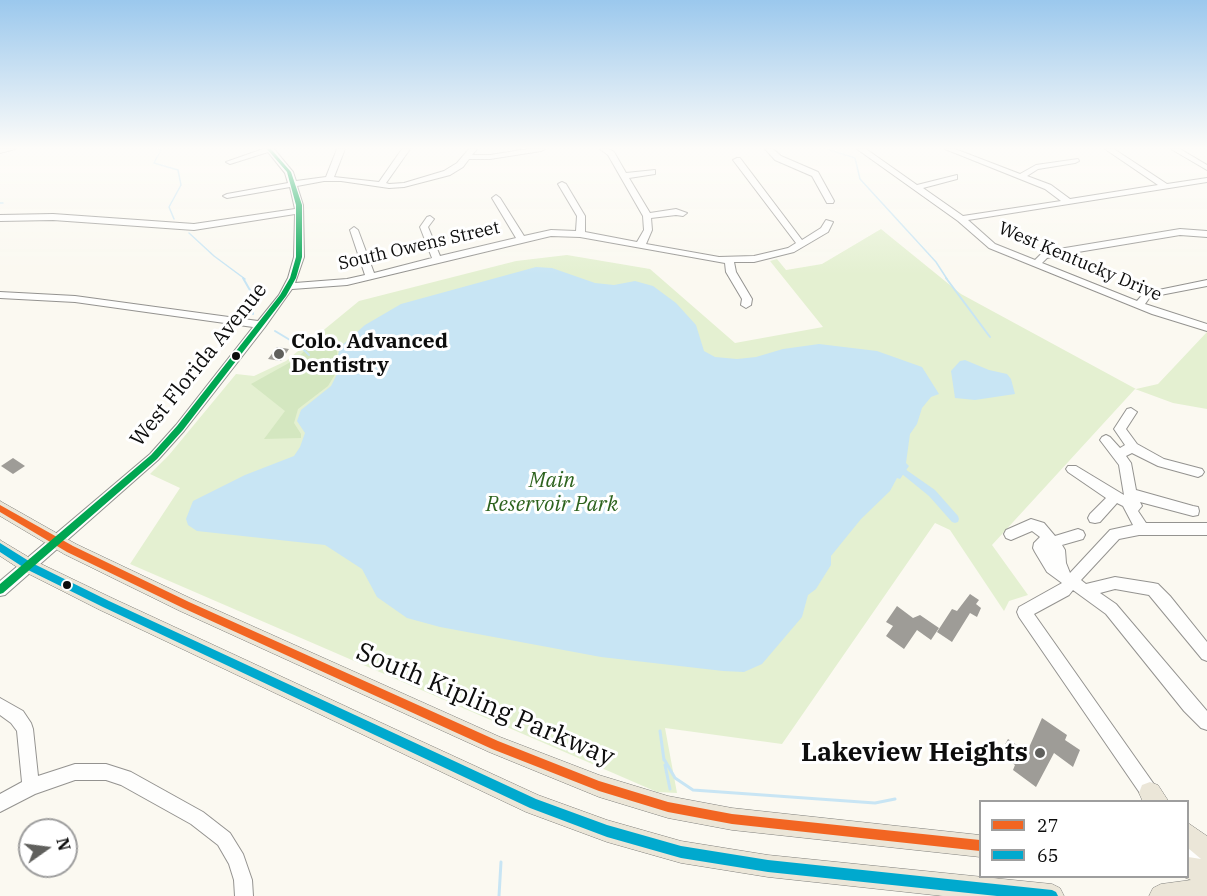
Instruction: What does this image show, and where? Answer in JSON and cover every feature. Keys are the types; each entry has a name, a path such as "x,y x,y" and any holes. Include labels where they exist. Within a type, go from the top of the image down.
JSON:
{"main road":[{"name":"South Kipling Parkway","path":"0,508 57,542 186,605 495,745 621,794 668,807 732,819 979,846"},
{"path":"0,547 29,566 149,624 534,804 632,839 681,852 768,866 1052,896"},
{"path":"1161,896 1190,893 1202,885 1203,867 1189,836"}],"street":[{"path":"227,196 254,191"},
{"name":"West Florida Avenue","path":"0,590 126,483 164,446 261,325 289,285 299,257 298,205 295,191"},
{"path":"566,191 581,216 580,234"},
{"path":"633,191 647,216 648,230 640,246"},
{"path":"760,191 801,244"},
{"path":"824,191 830,201"},
{"name":"West Kentucky Drive","path":"919,191 961,219 992,246 1138,305 1207,328"},
{"path":"1055,191 1070,203"},
{"path":"961,219 1143,191"},
{"path":"496,198 521,238"},
{"path":"0,218 53,217 194,227 297,211"},
{"path":"647,216 683,213"},
{"path":"430,219 424,227 438,259"},
{"name":"South Owens Street","path":"289,285 332,284 521,238 551,233 580,234 729,261 785,253 825,230 830,222"},
{"path":"354,230 370,276"},
{"path":"1036,264 1044,256 1059,252 1180,232 1207,234"},
{"path":"729,261 731,272 747,299 746,306"},
{"path":"1138,305 1147,295 1207,283"},
{"path":"0,295 66,298 261,325"},
{"path":"1131,412 1120,429 1133,447 1162,463 1198,472"},
{"path":"1106,440 1125,463 1131,498 1129,507 1147,529"},
{"path":"1118,454 1133,447"},
{"path":"1072,469 1115,497 1131,498 1193,511"},
{"path":"1095,518 1115,497"},
{"path":"1011,534 1035,524 1058,550 1059,563 1070,579 1120,617 1190,705 1207,722"},
{"path":"1154,799 1023,612 1059,594 1109,538 1123,531 1207,529"},
{"path":"1052,542 1078,535"},
{"path":"1087,590 1115,583 1153,589 1207,654"},
{"path":"0,705 17,717 25,729 31,787"},
{"path":"0,803 31,787 75,772 106,772 125,778 197,818 224,839 237,860 243,880 244,896"},
{"path":"1189,847 1203,867"}],"green space":[{"name":"Main Reservoir Park","path":"881,229 961,294 1136,389 1158,384 1207,332 1207,409 1173,403 1135,389 992,545 1028,595 1009,601 1004,611 950,530 935,523 782,744 665,728 677,793 657,792 130,564 180,488 150,474 169,455 236,374 254,376 286,361 359,301 516,261 567,255 650,269 735,343 823,327 770,261 777,259 786,270 822,264"},
{"path":"322,334 337,344 337,371 328,386 298,409 294,423 301,438 264,439 285,411 251,384 296,359"}],"water":[{"path":"536,267 552,268 595,283 614,285 635,281 653,286 676,303 696,325 704,351 715,357 737,359 756,357 783,349 819,344 877,351 922,367 939,394 931,397 922,408 917,424 910,434 906,463 909,466 900,479 897,478 890,491 861,519 831,556 831,565 816,589 808,595 802,617 762,664 744,672 601,657 440,627 407,618 377,597 362,569 325,545 197,531 188,525 186,519 193,501 245,475 294,456 305,433 297,421 301,410 331,386 339,370 340,347 365,325 401,304"},
{"path":"965,360 989,370 1007,374 1011,379 1015,394 975,400 955,398 951,371 960,361"}],"building":[{"name":"Colo. Advanced Dentistry","path":"277,347 289,349 281,361 268,359"},
{"path":"13,458 25,466 13,474 1,466"},
{"path":"970,594 979,600 976,604 981,608 977,617 970,613 952,642 937,632 952,609 957,611"},
{"path":"897,606 913,618 920,615 939,628 931,640 917,630 904,649 886,636 893,626 886,622"},
{"name":"Lakeview Heights","path":"1042,718 1067,735 1065,740 1080,750 1073,767 1054,753 1036,787 1013,770 1015,765 1000,754 1008,739 1027,752"}],"waterway":[{"path":"174,219 169,207 178,191"},
{"path":"871,191 936,262 947,279"},
{"path":"189,233 214,256 245,279"},
{"path":"243,278 251,292 253,314"},
{"path":"946,278 990,337"},
{"path":"275,331 300,346 309,355"},
{"path":"318,363 339,367"},
{"path":"905,472 932,493 955,519"},
{"path":"660,731 664,760"},
{"path":"664,759 675,778 693,790 875,803 895,799"},
{"path":"665,765 670,789"},
{"path":"499,896 501,862"}],"transit line":[{"path":"0,590 154,457 180,428 283,296 293,278 299,257 299,205 295,191"},
{"name":"27","path":"0,508 70,549 186,605 496,745 599,786 668,807 732,819 979,846"},
{"name":"65","path":"0,547 29,566 106,604 392,738 534,804 607,831 681,852 768,866 1052,896"}],"place":[{"name":"Colo. Advanced Dentistry","path":"279,354"},
{"name":"Lakeview Heights","path":"1040,753"}]}
